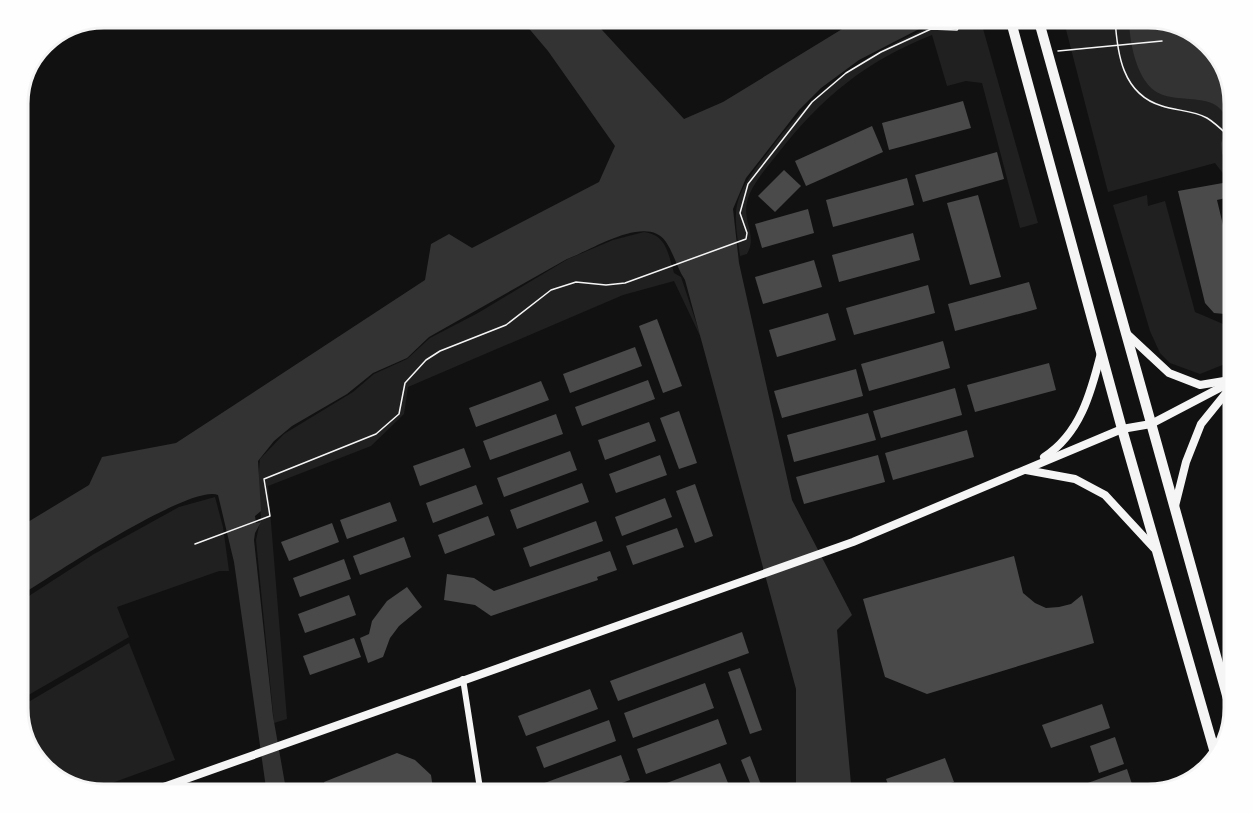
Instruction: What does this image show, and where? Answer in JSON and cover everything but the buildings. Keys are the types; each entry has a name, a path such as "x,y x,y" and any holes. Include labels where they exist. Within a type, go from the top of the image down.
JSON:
{"main road":[{"path":"1013,28 1122,429 1214,748"},
{"path":"1041,28 1224,685"}],"street":[{"path":"1126,332 1169,373 1200,385 1224,382"},
{"path":"1025,470 1059,448 1076,427 1092,390 1101,353"},
{"path":"171,784 853,542 1122,429 1151,424 1224,386"},
{"path":"1175,508 1186,462 1201,424 1224,394"},
{"path":"1025,470 1075,479 1105,495 1157,551"},
{"path":"463,679 479,784"}],"path":[{"path":"195,544 270,516 266,505 264,480 361,442 390,423 399,414 405,383 433,355 506,325 551,290 576,282 619,284 746,239 745,226 740,213 748,184 796,120 825,89 858,64 881,52 932,29 957,30 958,28"},
{"path":"1116,28 1119,53 1132,86 1152,102 1205,117 1224,132"},
{"path":"1048,51 1162,41"}],"shaded area":[{"path":"528,28 600,28 684,119 723,102 844,28 921,28 859,60 821,88 799,110 746,178 733,209 739,263 792,500 852,615 837,630 851,784 796,784 796,689 685,280 666,242 657,234 646,231 603,242 567,259 429,337 407,358 373,373 347,394 292,426 274,441 258,461 261,511 255,516 256,523 261,522 254,540 273,716 285,784 265,784 234,562 218,495 202,495 150,517 29,590 29,521 89,485 102,457 176,443 425,280 431,244 449,234 472,248 599,182 615,146 548,51"},
{"path":"929,28 983,28 1038,223 1020,228 982,83 966,81 947,86 932,35 908,45 866,69 829,98 795,132 763,172 750,193 746,211 750,246 747,254 740,256 736,228 738,201 757,166 792,123 831,84 852,68 874,54"},
{"path":"1066,28 1149,28 1182,36 1206,54 1219,75 1224,94 1224,175 1215,163 1108,192"},
{"path":"1130,28 1159,29 1182,36 1199,47 1219,75 1224,94 1224,114 1217,106 1209,102 1176,98 1155,91 1148,85 1138,68"},
{"path":"1224,136 1224,156 1222,154 1221,143"},
{"path":"1147,195 1148,206 1165,201 1195,312 1224,324 1224,364 1200,374 1170,363 1160,353 1150,331 1113,205"},
{"path":"644,232 658,237 665,246 674,273 681,277 702,340 674,281 623,295 408,387 404,414 371,446 268,486 287,719 274,723 256,540 261,517 258,481 260,459 284,434 353,392 374,374 407,359 430,338 478,313 568,259 613,240"},
{"path":"215,497 223,527 229,571 219,571 117,607 129,637 29,695 29,596 94,554 179,507"},
{"path":"129,643 175,760 109,784 94,784 71,777 51,762 39,747 30,724 29,702"}]}
